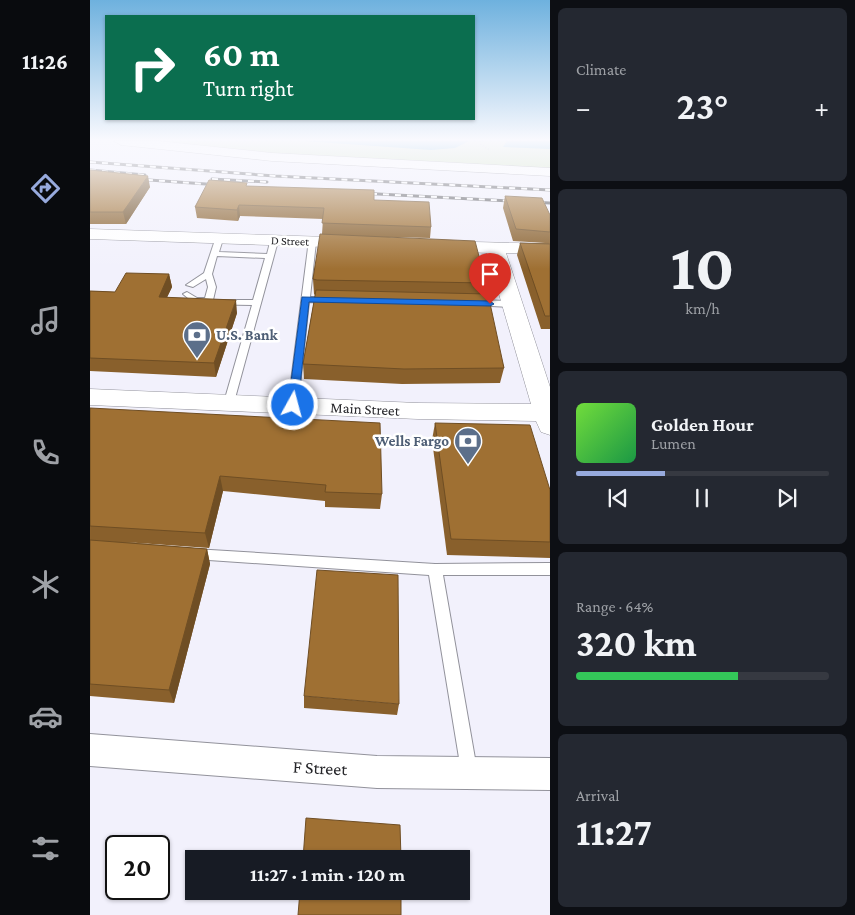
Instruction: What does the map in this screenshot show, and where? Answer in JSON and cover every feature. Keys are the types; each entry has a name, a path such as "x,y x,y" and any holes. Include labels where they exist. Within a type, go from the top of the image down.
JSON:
{"main road":[{"name":"D Street","path":"90,234 217,246 272,248 312,242 370,244"},
{"path":"418,245 550,249"},
{"path":"495,248 548,418"},
{"name":"Main Street","path":"90,397 548,418"}],"street":[{"name":"F Street","path":"90,750 280,766 470,776 550,774"}],"lane":[{"path":"293,405 312,242"},
{"path":"208,302 212,287 208,274 217,246"},
{"path":"229,402 272,248"},
{"path":"190,285 208,274"},
{"path":"187,294 195,300 208,302 256,303"},
{"path":"305,299 334,300"},
{"path":"470,303 512,304"},
{"path":"179,553 435,570 550,569"},
{"path":"435,570 470,776"}],"building":[{"path":"90,184 143,184 123,212 90,212"},
{"path":"207,184 374,190 374,200 429,202 431,227 322,223 324,208 239,205 237,210 195,207"},
{"path":"505,196 542,198 550,215 550,232 516,229"},
{"path":"320,234 475,241 486,283 313,279"},
{"path":"520,243 550,244 550,316 545,316"},
{"path":"126,273 169,274 159,297 236,300 214,363 90,358 90,291 115,292"},
{"path":"316,290 488,294 504,368 404,369 303,364"},
{"path":"90,408 380,423 382,494 325,492 326,485 220,476 205,533 90,526"},
{"path":"435,423 530,425 550,490 550,542 451,539"},
{"path":"90,540 207,549 169,690 90,684"},
{"path":"317,570 398,575 399,704 304,696"},
{"path":"306,818 400,825 401,850 304,850"},
{"path":"299,900 401,900 401,915 298,915"}],"railway":[{"path":"202,184 220,185"},
{"path":"426,184 550,190"},
{"path":"359,193 550,203"}],"place":[{"name":"U.S. Bank","path":"197,359"},
{"name":"Wells Fargo","path":"468,465"}],"route":[{"path":"293,405 305,299 490,304"}]}
